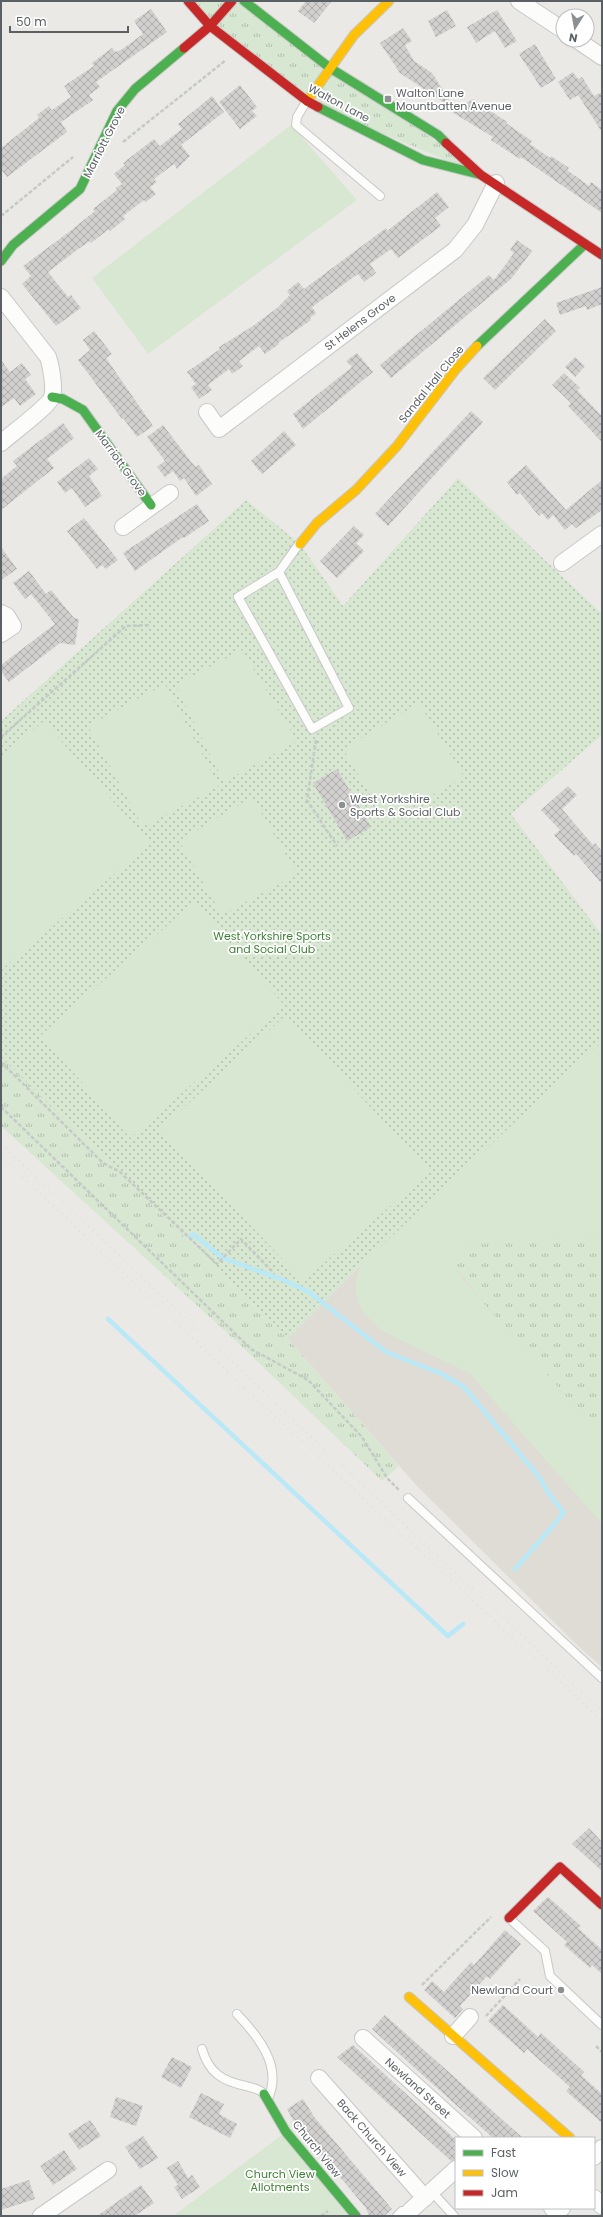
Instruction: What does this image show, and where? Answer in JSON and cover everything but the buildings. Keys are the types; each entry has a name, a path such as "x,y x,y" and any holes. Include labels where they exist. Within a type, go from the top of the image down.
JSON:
{"street":[{"name":"Walton Lane","path":"188,1 210,26 239,50 307,101 423,160 481,175 496,183 602,255"},
{"name":"Marriott Grove","path":"1,261 12,245 80,189 117,111 135,89 210,26 232,1"},
{"name":"Walton Lane","path":"244,1 330,68 438,135 481,175"},
{"path":"307,101 350,38 373,12 389,1"},
{"path":"525,2 555,24"},
{"path":"589,48 602,57"},
{"name":"St Helens Grove","path":"207,412 218,429 455,250 475,225 496,183"},
{"name":"Sandal Hall Close","path":"300,544 317,523 356,490 397,446 456,369 479,344 585,244"},
{"path":"1,297 48,357 52,369 52,397 43,407 1,443"},
{"name":"Marriott Grove","path":"52,397 63,399 83,410 151,505"},
{"name":"Marriott Grove","path":"124,527 151,505 170,493"},
{"path":"562,563 602,534"},
{"path":"1,613 6,616 13,626 1,634"},
{"path":"509,1918 560,1867 602,1905"},
{"path":"410,1997 569,2137"},
{"path":"453,2036 470,2017"},
{"name":"Newland Street","path":"363,2038 473,2137"},
{"name":"Back Church View","path":"319,2078 428,2195"},
{"name":"Church View","path":"266,2097 286,2132 356,2216"},
{"path":"595,2156 602,2148"},
{"path":"41,2216 108,2170"},
{"path":"404,2214 455,2171"}],"lane":[{"path":"307,101 297,117 296,125 380,196"},
{"path":"279,572 349,708 312,728 238,597 279,572 300,544"},
{"path":"408,1498 602,1678"},
{"path":"509,1918 545,1951 550,1976 602,2025"},
{"path":"202,2049 208,2066 217,2074 236,2084 255,2088 266,2097 273,2079 266,2052 255,2033 238,2014"},
{"path":"428,2195 454,2216"}],"path":[{"path":"122,143 239,50"},
{"path":"1,216 78,153"},
{"path":"1,737 126,626 150,625"},
{"path":"318,726 307,800 337,846"},
{"path":"1,1062 103,1163 120,1172 217,1264 241,1239 272,1271"},
{"path":"1,1106 251,1350 308,1380 362,1437 387,1478 408,1498"},
{"path":"410,1997 496,1913 509,1918"},
{"path":"470,2017 478,2024 520,1979"},
{"path":"596,2046 602,2052"}],"shaded area":[{"path":"602,1042 602,1667 577,1645 417,1486 288,1339 365,1261"}],"green space":[{"path":"188,1 244,1 481,175 307,101"},
{"path":"291,125 357,200 148,354 92,278"},
{"name":"West Yorkshire Sports and Social Club","path":"458,478 602,614 602,735 511,814 602,935 602,1042 365,1261 288,1339 1,1057 1,721 246,500 300,544 343,606"},
{"path":"242,650 297,741 224,782 175,685"},
{"path":"165,684 219,786 143,827 88,726"},
{"path":"419,703 464,777 386,821 343,749"},
{"path":"44,721 150,844 1,970 1,757"},
{"path":"252,797 297,874 222,915 179,841"},
{"path":"194,902 284,1005 130,1138 41,1035"},
{"path":"286,1015 430,1172 303,1281 160,1129"},
{"path":"602,1042 602,1237 473,1244 461,1252 456,1267 464,1281 602,1437 602,1524 469,1373 380,1329 361,1310 355,1290 358,1272 365,1261"},
{"path":"1,1056 288,1339 399,1466 382,1481 237,1342 1,1126"},
{"path":"602,1237 602,1437 479,1298 456,1267 461,1252 473,1244"},
{"name":"Church View Allotments","path":"286,2132 356,2216 173,2216"}],"waterway":[{"path":"190,1237 193,1234 223,1258 286,1281 309,1292 386,1352 442,1374 464,1387 539,1477 549,1494 564,1513 515,1569"},
{"path":"108,1319 448,1636 463,1624"}],"railway":[{"path":"1,1144 602,1711"},
{"path":"1,1156 233,1377 602,1721"}],"traffic: fast":[{"path":"244,1 330,68 438,135 446,143"},
{"path":"1,261 13,245 80,189 117,111 135,89 184,48"},
{"path":"318,107 423,160 478,174"},
{"path":"477,346 585,244"},
{"path":"52,397 63,399 83,410 151,505"},
{"path":"264,2094 286,2132 356,2216"}],"traffic: slow":[{"path":"307,101 354,35 389,1"},
{"path":"300,544 317,523 356,490 397,446 456,369 477,346"},
{"path":"409,1997 569,2137"}],"traffic: jam":[{"path":"188,1 210,26 307,101 318,107"},
{"path":"184,48 210,26 232,1"},
{"path":"446,143 481,175 602,255"},
{"path":"509,1918 560,1867 602,1905"}],"place":[{"name":"Walton Lane Mountbatten Avenue","path":"388,99"},
{"name":"West Yorkshire Sports & Social Club","path":"342,805"},
{"name":"Newland Court","path":"561,1990"}]}
